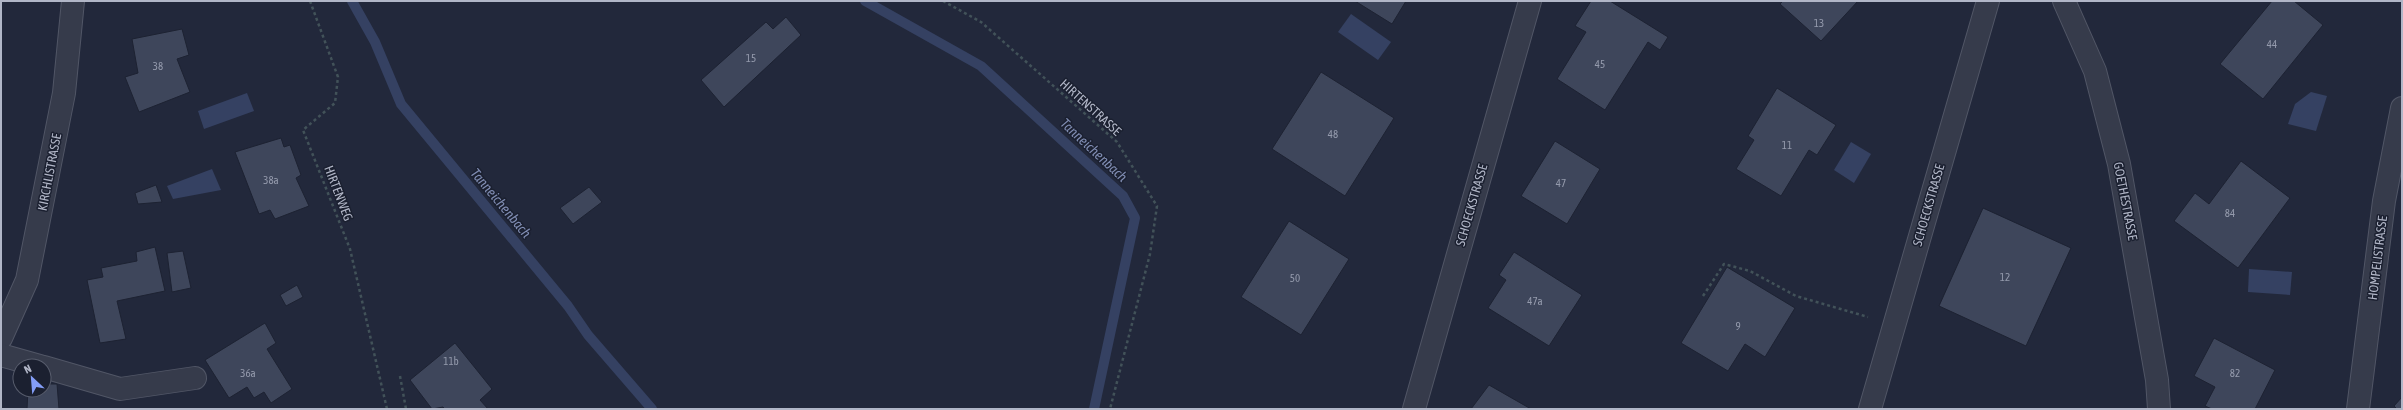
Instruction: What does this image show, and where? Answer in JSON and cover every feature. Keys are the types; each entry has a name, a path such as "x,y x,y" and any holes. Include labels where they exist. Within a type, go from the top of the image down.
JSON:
{"street":[{"name":"KIRCHLISTRASSE","path":"1,338 27,280 64,93 73,1"},
{"name":"SCHOECKSTRASSE","path":"1414,409 1530,1"},
{"name":"SCHOECKSTRASSE","path":"1870,409 1988,1"},
{"name":"GOETHESTRASSE","path":"2064,1 2095,71 2119,164 2156,372 2159,409"},
{"name":"HOMPELISTRASSE","path":"2358,409 2384,201 2402,108"},
{"path":"1,354 14,358"},
{"path":"52,369 120,389 195,378"}],"path":[{"name":"HIRTENWEG","path":"310,1 338,77 335,103 303,130 350,249 387,409"},
{"name":"HIRTENSTRASSE","path":"943,1 981,22 1117,142 1157,206 1150,254 1110,409"},
{"path":"1703,296 1724,264 1750,271 1796,296 1857,315 1870,317"},
{"path":"400,376 406,409"}],"water":[{"path":"1351,14 1391,42 1378,60 1338,32"},
{"path":"2311,92 2327,96 2316,131 2288,124 2295,104"},
{"path":"247,93 254,111 204,129 198,111"},
{"path":"1851,142 1871,154 1854,183 1834,170"},
{"path":"212,169 221,190 173,199 167,186"},
{"path":"2249,269 2292,272 2290,295 2248,292"}],"building":[{"path":"1355,1 1406,1 1392,24"},
{"path":"1591,1 1610,1 1668,37 1660,50 1648,42 1605,110 1557,79 1586,32 1575,26"},
{"path":"1783,1 1858,1 1821,41 1780,4"},
{"path":"2272,1 2294,1 2323,25 2263,99 2220,64"},
{"path":"786,17 801,35 724,107 701,80 766,22 773,29"},
{"path":"182,29 189,55 177,59 190,92 139,112 125,77 138,73 132,39"},
{"path":"1321,72 1394,118 1345,196 1272,149"},
{"path":"1777,88 1836,125 1817,155 1809,150 1781,196 1736,169 1754,140 1748,136"},
{"path":"281,138 284,147 290,145 301,175 296,178 309,206 275,219 270,210 259,214 235,152"},
{"path":"1555,141 1600,169 1567,224 1521,196"},
{"path":"2241,161 2290,198 2238,268 2174,221 2195,193 2209,204"},
{"path":"156,185 162,202 138,204 135,193"},
{"path":"589,187 602,202 573,224 560,208"},
{"path":"1983,208 2071,248 2026,346 1939,306"},
{"path":"1289,221 1349,259 1301,335 1241,297"},
{"path":"155,247 165,291 117,301 126,339 100,343 87,280 103,277 101,268 137,261 136,252"},
{"path":"183,251 191,288 172,292 167,253"},
{"path":"1514,252 1582,295 1549,346 1488,308 1506,280 1499,275"},
{"path":"1727,267 1795,308 1765,357 1745,344 1728,371 1681,343"},
{"path":"297,285 303,297 286,306 280,295"},
{"path":"265,323 276,343 267,349 292,389 271,403 264,392 254,398 247,387 229,398 205,360"},
{"path":"2214,338 2275,370 2255,409 2212,409 2205,406 2215,387 2194,376"},
{"path":"455,343 492,389 480,400 488,409 445,409 443,407 432,409 410,380"},
{"path":"52,384 57,384 59,409 27,409 28,398 52,398"},
{"path":"1489,385 1531,409 1471,409"},
{"path":"2402,397 2402,409 2397,409 2394,406"}],"waterway":[{"name":"Tanneichenbach","path":"352,1 375,42 401,104 568,306 588,335 652,409"},
{"name":"Tanneichenbach","path":"865,1 981,66 1123,196 1135,218 1094,409"}]}
